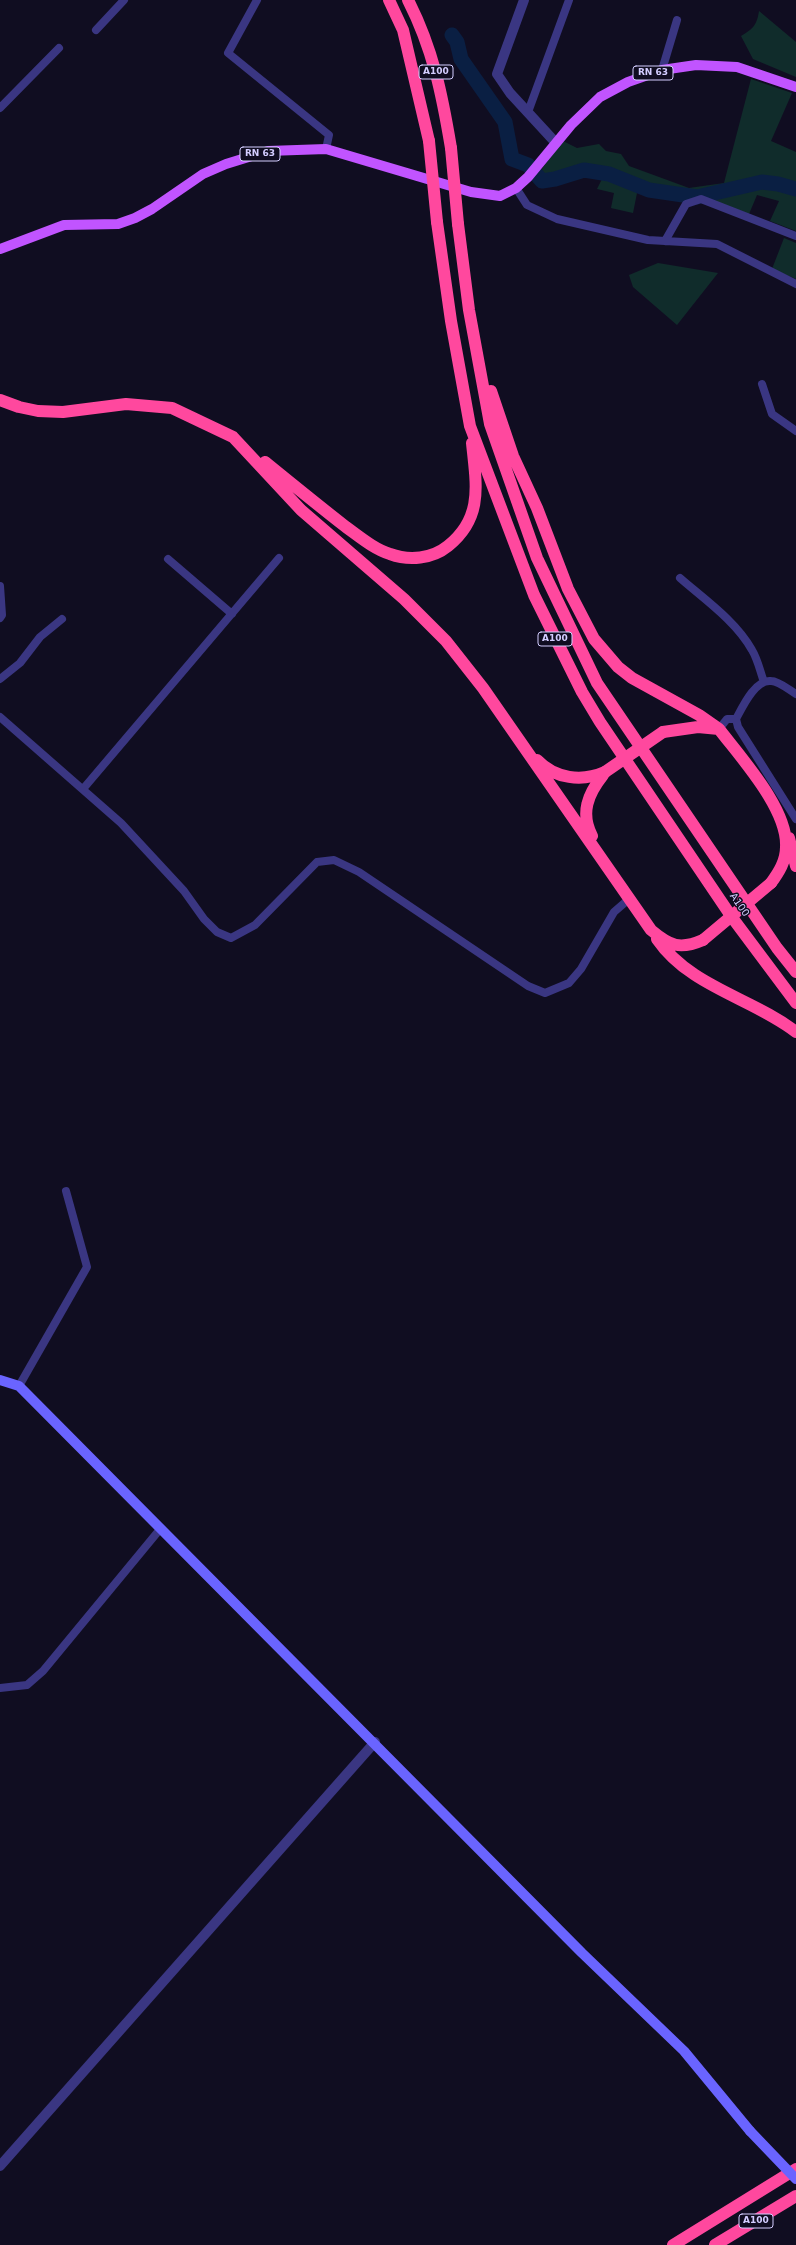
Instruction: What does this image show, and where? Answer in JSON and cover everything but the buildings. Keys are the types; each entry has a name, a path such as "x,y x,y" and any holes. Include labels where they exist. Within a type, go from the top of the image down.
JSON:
{"highway":[{"name":"A100","path":"389,0 403,30 429,141 436,222 451,321 470,426 534,595 582,692 638,780 731,916 796,1003"},
{"name":"A100","path":"408,0 430,49 441,87 451,148 458,224 469,310 490,424 537,558 578,648 597,683 619,718 777,948 796,972"},
{"path":"469,310 495,405 513,456 537,508 568,589 594,639 618,667 632,678 699,715 719,728 765,792 792,844 796,866"},
{"path":"0,400 18,407 38,411 63,412 126,404 172,408 233,436 360,537 391,554 411,559 428,556 444,549 459,538 469,523 475,506 476,487 470,426"},
{"path":"233,436 301,510 404,599 446,641 473,675 508,727 604,861 663,948 682,967 704,982 772,1014 796,1032"},
{"path":"508,727 544,768 561,776 591,778 605,772 663,732 698,726 719,728"},
{"path":"604,861 587,826 586,803 592,788 605,772"},
{"path":"651,930 667,943 680,946 690,946 704,940 771,883 779,872 784,860 786,846 783,826"},
{"name":"A100","path":"674,2245 796,2169"},
{"name":"A100","path":"715,2245 796,2196"}],"main road":[{"name":"RN 63","path":"0,248 64,225 118,224 135,218 152,210 202,174 268,152 326,149 471,192 500,196 516,188 528,177 556,143 600,97 628,82 662,70 696,65 737,67 796,87"},
{"path":"0,1380 19,1386 375,1742 582,1953 684,2051 750,2130 796,2179"}],"street":[{"path":"96,30 124,0"},
{"path":"257,0 228,53 329,135 326,149"},
{"path":"524,0 497,74 510,93 556,143"},
{"path":"528,112 569,0"},
{"path":"662,70 677,20"},
{"path":"0,108 59,48"},
{"path":"516,188 527,205 557,219 648,240 717,244 796,284"},
{"path":"664,241 686,204 701,199 796,236"},
{"path":"762,384 772,414 796,431"},
{"path":"83,789 279,558"},
{"path":"168,559 232,614"},
{"path":"680,578 737,629 757,660 764,682"},
{"path":"0,586 2,615 0,618"},
{"path":"0,679 20,663 40,637 62,619"},
{"path":"796,694 771,681 764,682 751,693 736,719 738,727 796,818"},
{"path":"0,717 121,823 155,859 217,932 231,938 255,925 317,862 334,860 359,872 528,986 545,993 569,984 581,969 614,912 629,899"},
{"path":"719,728 727,719 736,719"},
{"path":"19,1386 87,1267 66,1191"},
{"path":"0,1688 27,1686 44,1672 161,1528"},
{"path":"0,2166 375,1742"}],"green space":[{"path":"759,11 796,42 796,77 753,59 741,36 754,26"},
{"path":"751,79 792,93 771,141 796,152 796,189 778,184 762,182 697,197 648,185 607,170 574,166 557,175 544,177 538,174 563,141 577,148 599,144 606,151 621,154 629,166 689,188 724,183"},
{"path":"603,177 638,188 633,213 611,208 614,193 597,189"},
{"path":"760,186 777,186 796,192 796,231 770,221 779,201 757,195 749,214 706,198"},
{"path":"784,238 796,243 796,279 772,269"},
{"path":"658,263 718,273 677,325 633,287 629,275"}],"waterway":[{"path":"452,35 457,42 461,59 505,122 512,159 528,165 542,181 555,179 584,170 609,174 649,190 697,197 762,182 778,184 796,189"}]}
